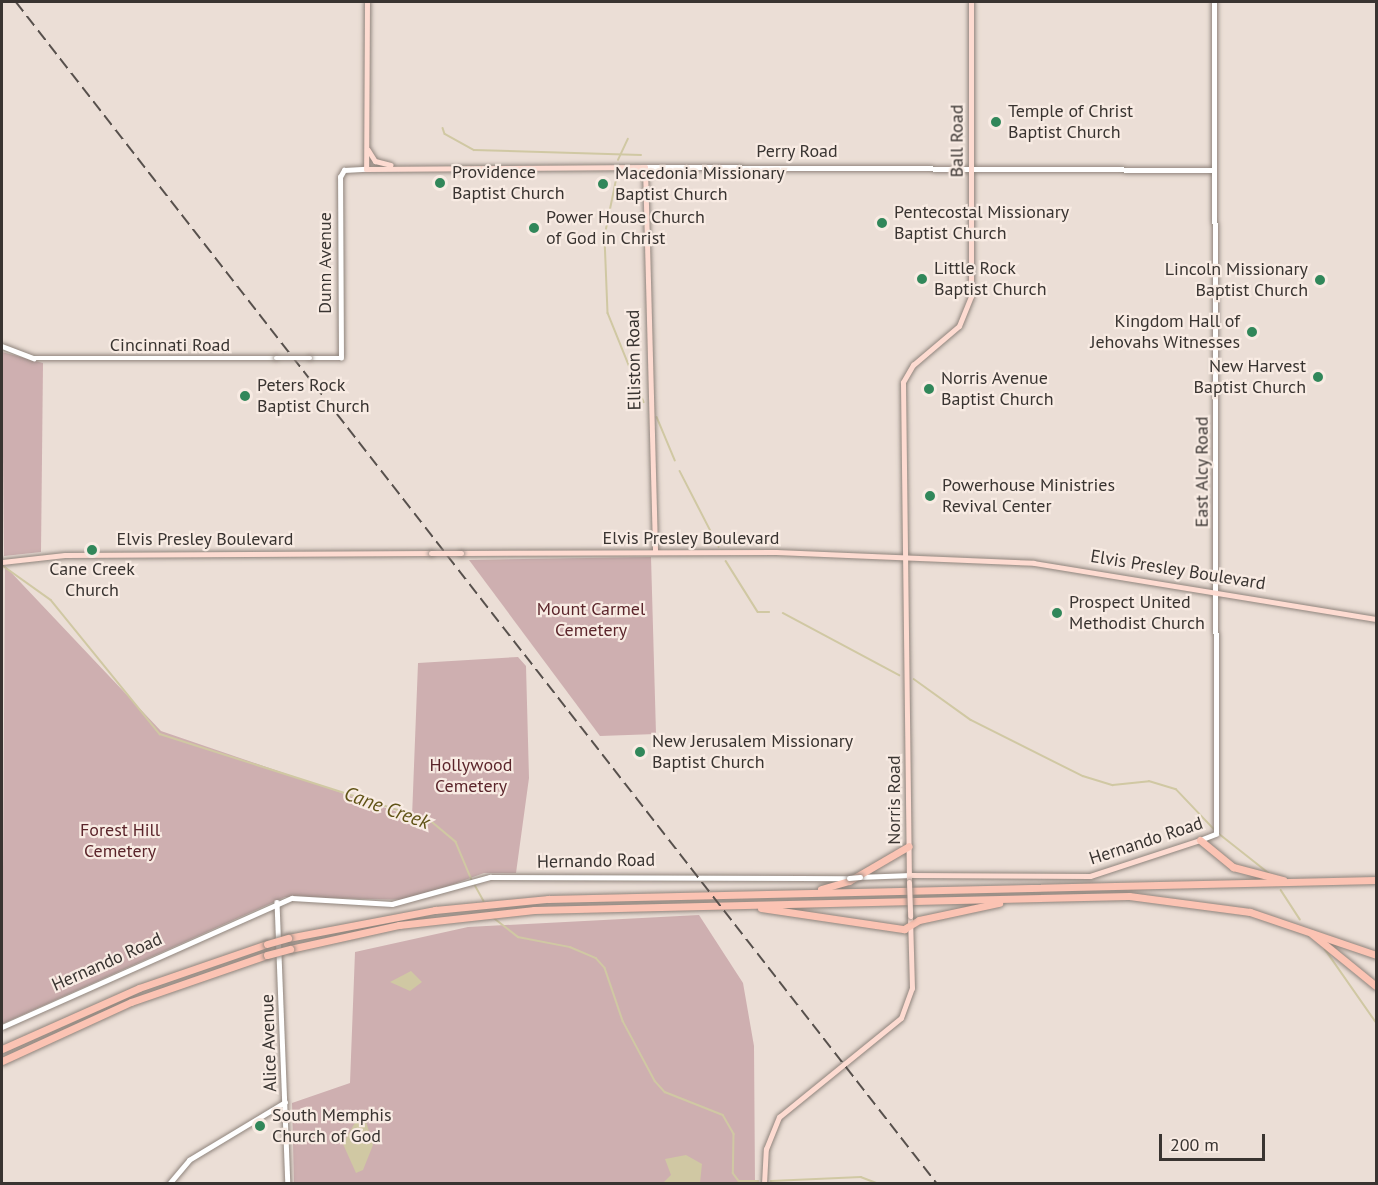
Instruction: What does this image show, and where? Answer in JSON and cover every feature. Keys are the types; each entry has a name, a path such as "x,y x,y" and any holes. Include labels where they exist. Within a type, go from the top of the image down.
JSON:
{"highway":[{"path":"1200,840 1240,870 1297,882"},
{"path":"805,893 842,884 909,846"},
{"path":"2,1049 139,988 267,944 288,938 478,905 805,893 1377,880"},
{"path":"741,905 904,929 1019,899"},
{"path":"2,1061 142,998 267,955 481,914 1019,899 1200,902 1300,927 1377,955"},
{"path":"1300,927 1340,952 1377,986"}],"main road":[{"path":"366,169 367,2"},
{"name":"Ball Road","path":"913,365 947,340 968,308 972,169 972,2"},
{"path":"366,146 381,164 405,168"},
{"name":"Perry Road","path":"366,169 645,167"},
{"name":"Elliston Road","path":"645,167 655,552"},
{"name":"Norris Road","path":"764,1184 763,1175 770,1130 779,1117 901,1018 912,988 903,382 913,365"},
{"name":"Elvis Presley Boulevard","path":"4,562 65,555 655,552 906,555 1034,562 1217,590 1377,619"},
{"name":"Hernando Road","path":"909,878 1090,876 1200,840"}],"street":[{"name":"East Alcy Road","path":"1214,2 1216,834"},
{"name":"Perry Road","path":"645,167 1214,170"},
{"name":"Perry Road","path":"344,170 366,169"},
{"name":"Dunn Avenue","path":"341,358 340,177 344,170"},
{"name":"Cincinnati Road","path":"2,346 34,358 341,358"},
{"name":"Hernando Road","path":"1200,840 1216,834"},
{"name":"Hernando Road","path":"2,1027 277,902 292,898 392,904 480,878 909,878"},
{"name":"Alice Avenue","path":"277,902 288,1184"},
{"path":"169,1184 189,1160 285,1102"}],"green space":[{"path":"2,352 43,363 41,552 4,556"},
{"name":"Mount Carmel Cemetery","path":"651,557 656,734 600,736 469,560"},
{"name":"Forest Hill Cemetery","path":"5,566 161,731 412,817 418,663 518,657 526,666 529,778 516,873 484,873 410,900 285,897 2,1024"},
{"path":"699,915 743,983 754,1046 755,1183 294,1183 292,1103 350,1083 355,952 468,927"}],"shaded area":[{"path":"411,971 422,982 410,991 390,982"},
{"path":"365,1118 373,1145 363,1170 356,1173 343,1144 357,1119"},
{"path":"686,1155 702,1164 700,1183 663,1183 671,1175 665,1159"}],"waterway":[{"path":"443,128 445,134 474,150 641,155"},
{"path":"618,160 628,139"},
{"path":"606,229 617,175"},
{"path":"605,238 608,313 644,402"},
{"path":"657,417 675,460"},
{"path":"680,471 719,547"},
{"path":"726,561 758,612 769,612"},
{"name":"Cane Creek","path":"2,565 51,600 160,734 430,820 456,842 472,880"},
{"path":"783,613 899,675"},
{"path":"914,679 971,720 1083,776 1113,785 1149,781 1176,789 1214,829"},
{"path":"1217,832 1269,873"},
{"name":"Cane Creek","path":"475,885 484,901"},
{"path":"1281,890 1300,919"},
{"name":"Cane Creek","path":"494,918 518,937 570,947 596,958 605,968 623,1021 655,1081 665,1092 723,1115 734,1134 733,1173 739,1181 758,1181"},
{"path":"1325,949 1376,1022"},
{"name":"Cane Creek","path":"771,1181 861,1177 879,1184"}],"railway":[{"path":"16,2 937,1184"}],"place":[{"name":"Temple of Christ Baptist Church","path":"996,122"},
{"name":"Providence Baptist Church","path":"440,183"},
{"name":"Macedonia Missionary Baptist Church","path":"603,184"},
{"name":"Pentecostal Missionary Baptist Church","path":"882,223"},
{"name":"Power House Church of God in Christ","path":"534,228"},
{"name":"Little Rock Baptist Church","path":"922,279"},
{"name":"Lincoln Missionary Baptist Church","path":"1320,280"},
{"name":"Kingdom Hall of Jehovahs Witnesses","path":"1252,332"},
{"name":"New Harvest Baptist Church","path":"1318,377"},
{"name":"Norris Avenue Baptist Church","path":"929,389"},
{"name":"Peters Rock Baptist Church","path":"245,396"},
{"name":"Powerhouse Ministries Revival Center","path":"930,496"},
{"name":"Cane Creek Church","path":"92,550"},
{"name":"Prospect United Methodist Church","path":"1057,613"},
{"name":"New Jerusalem Missionary Baptist Church","path":"640,752"},
{"name":"South Memphis Church of God","path":"260,1126"}],"park label":[{"name":"Hollywood Cemetery","path":"471,776"}]}
